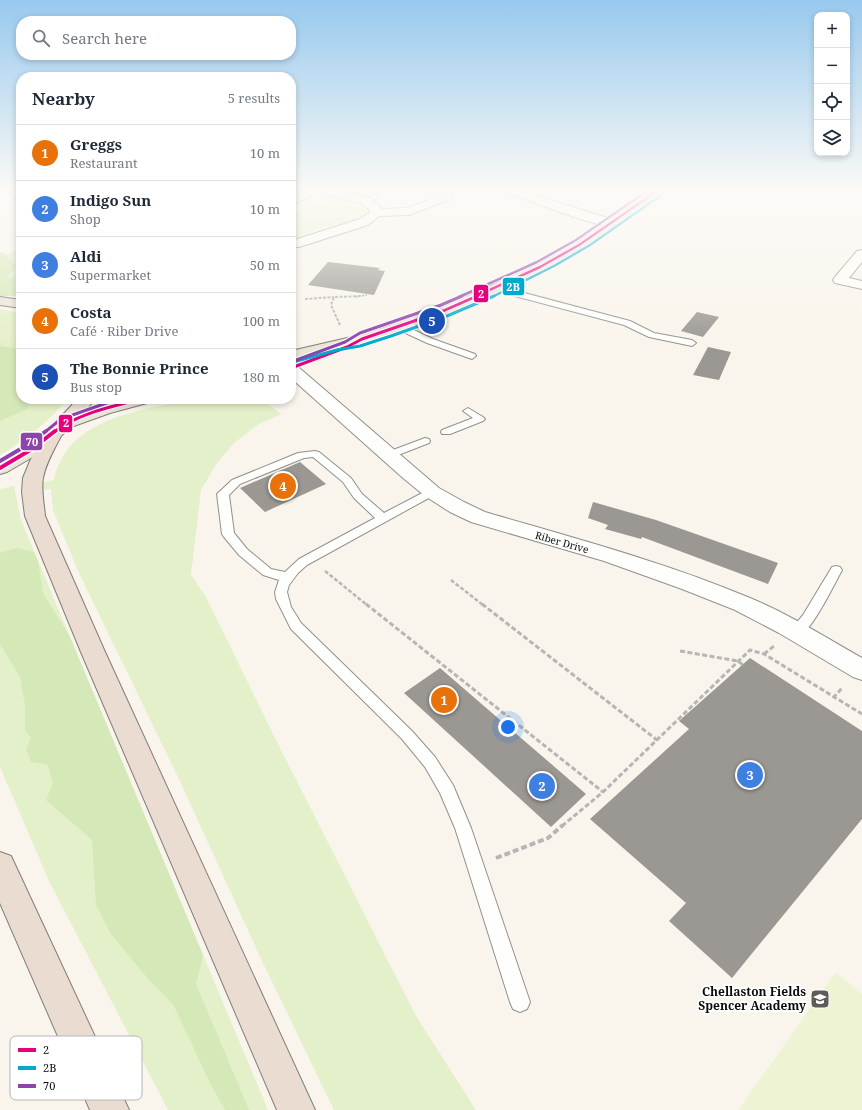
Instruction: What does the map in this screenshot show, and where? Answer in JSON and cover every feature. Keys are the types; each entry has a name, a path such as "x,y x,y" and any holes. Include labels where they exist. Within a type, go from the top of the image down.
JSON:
{"highway":[{"path":"58,429 39,461 33,478 35,516 296,1110"},
{"path":"0,867 77,1036"},
{"path":"105,1100 110,1110"}],"main road":[{"path":"296,355 362,339 443,311 495,288 568,252 581,243"},
{"path":"0,301 16,303"},
{"path":"296,366 319,359 362,339"},
{"path":"58,429 81,404"},
{"path":"0,468 58,429 104,409 122,404"}],"street":[{"path":"862,254 840,280 862,285"},
{"name":"Riber Drive","path":"296,372 432,492 457,507 478,517 612,556 690,583 743,604 796,632 862,670"}],"lane":[{"path":"495,288 627,322 652,335 692,343"},
{"path":"400,327 430,341 472,356"},
{"path":"446,432 480,419 468,411"},
{"path":"389,455 425,441"},
{"path":"286,578 267,572 243,552 228,534 223,494 236,482 302,455 315,454 347,480 358,496 383,519"},
{"path":"432,492 303,562 286,578 281,587 281,597 284,606 296,626 408,734 430,762 447,790 463,828 520,1002"},
{"path":"796,632 808,618 836,570"}],"path":[{"path":"305,299 325,296 353,297 367,295"},
{"path":"334,297 331,305 339,324"},
{"path":"321,568 603,792"},
{"path":"452,580 657,740"},
{"path":"764,654 769,649"},
{"path":"475,866 548,838 603,792 750,650 764,654 833,698 862,714"},
{"path":"680,651 738,661 743,664"},
{"path":"833,698 846,684"}],"green space":[{"path":"16,251 16,279 8,278 13,273 15,263 6,255"},
{"path":"0,252 6,255 16,265 16,267 8,277 16,279 16,296 0,296"},
{"path":"0,309 16,312 16,404 63,404 36,430 0,455"},
{"path":"0,346 16,350 16,404 29,404 27,409 0,421"},
{"path":"169,404 268,404 281,414 257,425 233,444 217,463 201,490 191,575 206,597 275,738 416,1016 476,1110 334,1110 262,961 178,777 79,573 53,510 51,489 42,490 44,482 54,480 62,459 74,442 90,430 109,420 129,413"},
{"path":"14,486 21,520 268,1110 168,1110 142,1060 142,1036 130,1036 49,881 0,767 0,489"},
{"path":"17,548 34,552 38,561 43,593 70,637 203,955 196,984 249,1110 225,1110 210,1083 173,1004 150,981 111,934 96,905 92,840 46,800 53,783 48,765 31,762 26,749 31,738 25,730 25,705 20,677 0,644 0,553"},
{"path":"836,972 862,994 862,1110 738,1110"}],"building":[{"path":"328,262 380,268 378,270 385,271 374,295 308,285"},
{"path":"697,312 719,317 703,337 681,331"},
{"path":"708,347 731,352 719,380 693,375"},
{"path":"300,462 326,484 265,512 240,488"},
{"path":"593,502 656,520 778,563 768,584 642,537 641,539 605,529 608,525 588,518"},
{"path":"750,658 862,731 862,819 732,978 669,921 686,903 590,819 689,729 679,721"},
{"path":"440,668 586,794 551,827 404,693"}],"transit line":[{"name":"70","path":"296,360 345,342 360,333 441,305 537,262 571,243"},
{"name":"2","path":"296,366 347,347 362,339 443,311 540,267 582,243"},
{"name":"2B","path":"296,361 337,350 360,346 447,316 528,280 593,243"},
{"name":"70","path":"0,461 29,444 61,419 104,404"},
{"name":"2","path":"0,468 32,449 64,424 104,409 122,404"}],"place":[{"name":"The Bonnie Prince","path":"432,321"},
{"name":"Costa","path":"283,486"},
{"name":"Greggs","path":"444,700"},
{"name":"Aldi","path":"750,775"},
{"name":"Indigo Sun","path":"542,786"},
{"name":"Chellaston Fields Spencer Academy","path":"820,999"}]}
